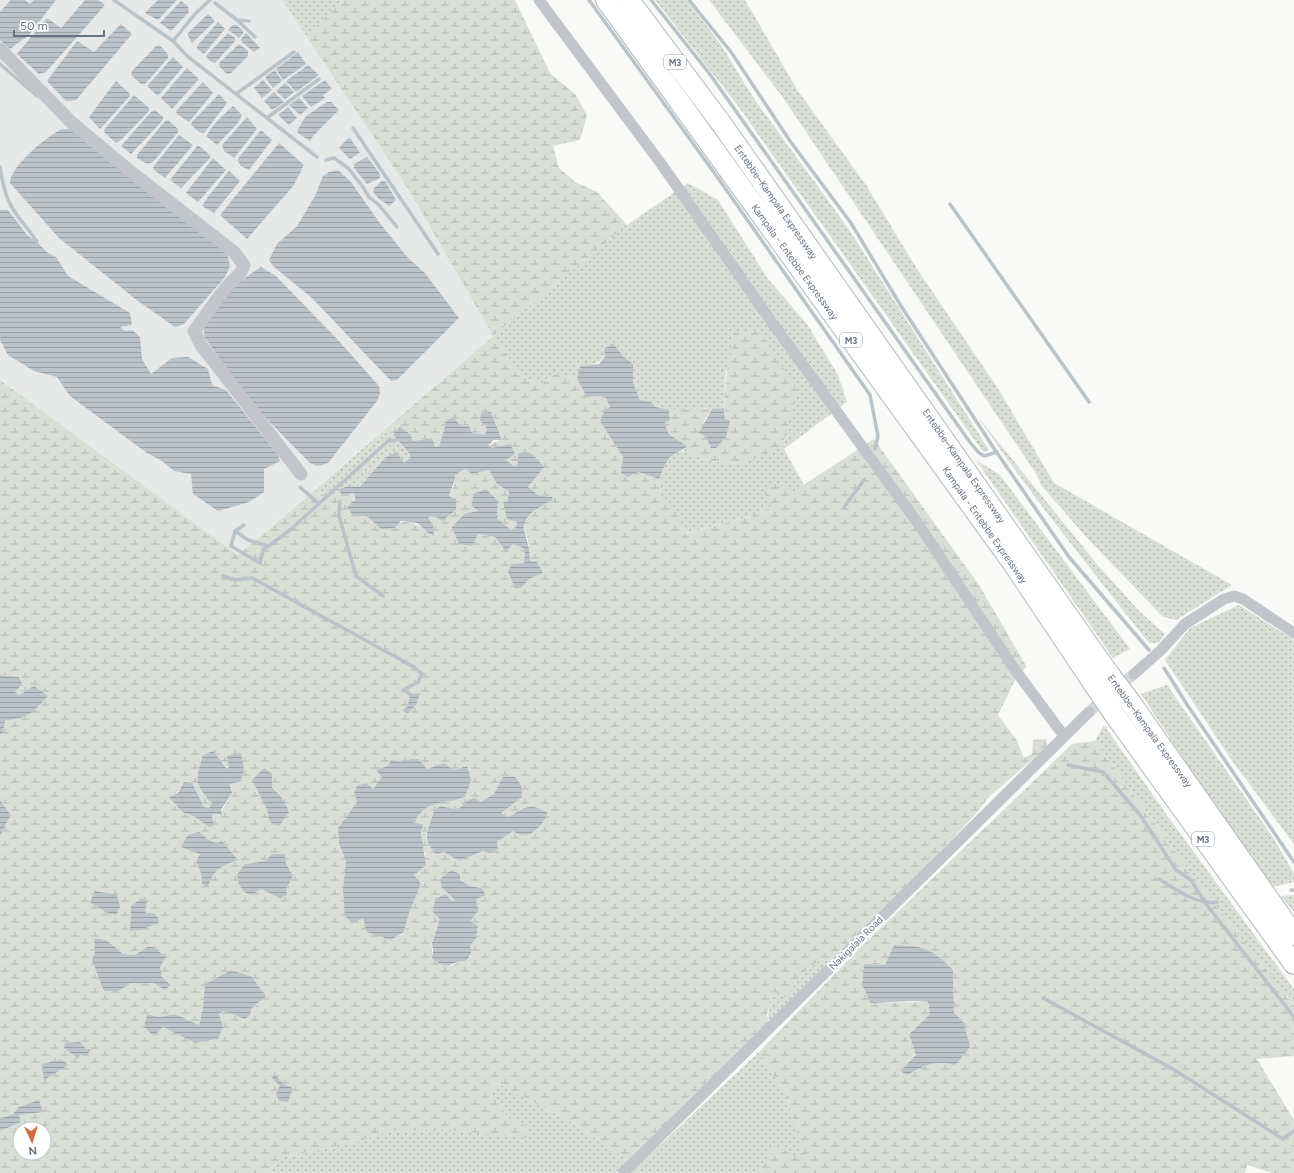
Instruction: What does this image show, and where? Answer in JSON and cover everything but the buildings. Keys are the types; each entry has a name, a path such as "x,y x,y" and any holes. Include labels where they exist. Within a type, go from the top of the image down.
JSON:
{"highway":[{"name":"Kampala - Entebbe Expressway","path":"606,0 1012,562 1101,678"},
{"name":"Entebbe–Kampala Expressway","path":"629,0 721,123 1101,678 1114,714 1294,964"},
{"name":"Entebbe–Kampala Expressway","path":"1101,678 1131,703 1294,935"}],"street":[{"path":"539,0 662,165 771,321 917,522 1013,667 1064,736"},
{"path":"0,50 71,122 131,172 234,252 244,265 241,272 224,290 194,331 201,345 301,474"},
{"path":"1134,674 1160,651 1185,624 1224,599 1234,596 1243,599 1294,632"},
{"name":"Nakigalala Road","path":"623,1173 1088,712"}],"shaded area":[{"path":"0,0 282,0 410,192 493,336 238,555 0,380"},
{"path":"11,0 25,0 30,4 34,0 56,0 29,35 10,49 0,40 0,12"},
{"path":"85,0 98,0 105,5 46,72 39,74 17,54 47,18 61,28"},
{"path":"158,0 177,0 158,20 145,13"},
{"path":"181,1 188,6 189,12 171,31 160,23"},
{"path":"208,14 215,21 192,43 187,34"},
{"path":"218,22 225,29 204,54 197,49 197,46"},
{"path":"121,24 132,34 76,100 66,101 47,81 77,41 94,52"},
{"path":"233,25 237,25 243,31 243,34 239,38 228,30"},
{"path":"228,33 235,38 235,41 215,63 210,61 206,56"},
{"path":"246,33 260,48 254,52 242,42 241,39"},
{"path":"239,44 248,51 248,56 231,73 227,74 219,66 220,62"},
{"path":"159,45 168,54 168,58 145,84 141,84 131,75 132,71 156,46"},
{"path":"298,52 306,64 283,80 276,69"},
{"path":"173,57 183,67 158,96 147,86"},
{"path":"308,65 319,75 296,92 286,81"},
{"path":"187,68 199,79 172,109 161,98"},
{"path":"275,70 282,81 273,88 266,79 266,76"},
{"path":"263,80 272,90 262,98 254,88"},
{"path":"325,80 332,89 323,95 325,98 311,107 302,96"},
{"path":"116,81 129,93 130,96 100,129 89,117"},
{"path":"203,82 213,93 189,122 177,114 176,111"},
{"path":"285,83 294,92 285,99 276,91"},
{"path":"274,92 284,102 272,110 264,101"},
{"path":"219,94 227,103 204,133 199,132 191,125 192,122"},
{"path":"134,95 149,108 149,111 121,140 116,143 105,133 104,130"},
{"path":"299,98 308,108 300,115 289,105"},
{"path":"327,102 331,102 339,110 313,136 310,141 297,131 306,116"},
{"path":"233,106 242,115 238,123 217,145 206,136 216,122"},
{"path":"288,107 297,118 289,125 278,115"},
{"path":"155,110 163,117 163,120 131,154 121,146 151,112"},
{"path":"247,117 257,129 234,158 224,151 222,145"},
{"path":"168,120 178,129 178,132 153,162 147,164 137,158 137,155 165,121"},
{"path":"70,129 227,253 230,266 225,277 184,324 175,327 138,301 59,238 10,183 11,176 29,154 59,130"},
{"path":"261,130 272,140 249,170 241,166 237,160"},
{"path":"179,135 193,145 165,178 154,170 153,167"},
{"path":"350,138 360,153 350,159 339,148 347,139"},
{"path":"279,143 304,165 294,185 247,239 220,215"},
{"path":"198,145 210,155 210,158 181,188 170,180"},
{"path":"367,157 380,174 380,178 367,184 354,168 354,164"},
{"path":"213,158 226,170 198,202 186,193"},
{"path":"338,170 351,182 379,222 408,258 424,272 459,318 397,380 391,381 312,298 273,266 269,260 277,244 297,226 315,196 323,176 329,172"},
{"path":"229,171 240,181 214,213 202,206"},
{"path":"382,181 385,181 396,200 389,206 378,198 373,192 374,188"},
{"path":"0,210 8,210 27,235 48,253 56,257 68,276 130,313 132,325 120,327 125,331 132,330 140,337 142,359 151,374 172,358 188,357 208,369 212,385 226,390 278,455 280,461 264,469 264,492 249,502 218,511 193,494 191,474 174,471 162,461 147,453 70,396 57,377 34,371 8,355 0,340"},
{"path":"261,267 276,276 339,341 379,386 380,393 377,401 328,463 318,466 310,463 254,406 205,338 204,327 221,300 228,292"},
{"path":"613,343 623,356 633,364 633,382 640,400 651,402 656,407 669,410 670,420 664,423 669,434 687,446 669,458 659,479 638,472 628,477 621,473 623,457 600,421 604,411 610,407 605,396 587,397 577,379 580,366 599,364 605,357 604,349"},
{"path":"724,408 725,419 730,420 726,437 716,448 711,448 706,436 699,433 712,409"},
{"path":"491,412 501,440 494,440 488,445 492,448 510,444 515,454 506,460 514,466 518,464 518,453 531,453 544,467 528,487 538,495 552,497 553,500 532,512 525,521 524,527 530,561 537,562 543,573 529,579 522,587 515,588 508,572 511,564 524,563 525,549 513,544 506,551 495,537 478,534 472,546 459,544 452,527 464,514 478,511 472,506 473,494 486,489 498,501 497,518 511,530 515,530 517,522 507,519 503,501 507,502 509,492 497,484 489,470 472,474 466,469 455,474 455,479 449,496 456,500 456,510 442,521 433,515 428,518 433,525 434,536 428,533 417,523 401,521 394,528 381,529 368,517 353,515 347,507 355,500 354,493 341,495 339,489 349,486 359,487 385,458 396,452 404,463 411,457 393,434 400,427 410,434 413,441 432,438 435,446 439,447 447,419 454,418 460,425 469,426 472,433 484,435 487,429 480,420 481,413"},
{"path":"0,675 19,677 22,684 15,692 19,695 34,686 48,696 29,714 12,720 5,720 3,733 0,735"},
{"path":"420,693 416,705 408,713 402,711 408,706 410,694"},
{"path":"213,751 227,769 229,767 227,756 241,753 244,770 241,781 230,784 232,793 221,810 222,815 214,814 212,816 214,826 209,827 195,817 182,812 169,797 179,792 184,782 192,783 204,807 209,808 212,803 199,786 198,776 203,755"},
{"path":"410,759 418,759 427,769 444,763 453,770 467,766 471,780 465,797 435,804 423,810 413,824 423,824 421,834 426,865 414,875 421,884 409,913 404,932 391,940 367,932 363,918 352,923 345,916 343,889 346,861 339,844 338,828 357,802 354,792 357,786 366,783 373,789 382,777 376,770 388,766 391,760 402,762"},
{"path":"264,768 272,774 272,787 284,800 289,812 279,826 270,822 266,807 252,780"},
{"path":"503,777 515,777 521,785 522,797 501,813 509,817 519,810 528,807 542,810 548,813 538,828 529,834 524,835 513,831 497,842 498,849 490,853 483,851 459,861 444,852 436,854 431,848 427,838 428,828 434,810 441,806 455,809 459,808 469,800 475,798 481,802 494,794"},
{"path":"0,800 11,815 0,836"},
{"path":"199,832 213,842 216,843 222,841 238,860 219,869 213,876 208,887 202,884 201,873 196,861 200,854 181,847 188,835"},
{"path":"272,854 285,854 286,863 293,876 286,889 287,895 280,898 261,889 252,895 248,894 240,885 237,875 245,864 265,861"},
{"path":"451,870 460,874 460,880 470,886 481,888 486,895 476,899 478,911 470,921 478,926 476,939 470,945 471,953 466,961 443,965 432,958 432,943 440,919 433,912 435,899 446,894 452,902 455,900 442,888 440,879"},
{"path":"95,891 117,895 120,907 116,915 109,914 90,902"},
{"path":"142,898 147,902 145,913 154,913 159,919 158,923 141,930 130,931 131,906"},
{"path":"94,938 106,940 124,955 135,955 147,947 153,947 166,957 160,967 162,977 171,985 165,990 153,983 130,983 119,991 104,991 92,960 95,951"},
{"path":"894,945 913,946 927,950 939,957 953,970 954,1013 963,1021 970,1047 955,1065 948,1063 930,1064 907,1075 900,1071 916,1055 909,1034 930,1014 928,1002 913,1001 871,1003 862,985 864,964 885,965"},
{"path":"231,970 252,977 266,996 251,1009 250,1015 245,1019 224,1011 219,1014 223,1027 218,1039 195,1043 163,1027 154,1036 144,1027 147,1014 159,1017 175,1014 199,1025 203,1008 205,984"},
{"path":"80,1042 86,1049 91,1049 86,1057 81,1055 77,1058 64,1048 65,1043"},
{"path":"60,1060 64,1061 68,1065 44,1080 42,1064"},
{"path":"275,1074 283,1084 293,1088 288,1102 279,1101 276,1094 280,1086 272,1078"},
{"path":"39,1100 43,1112 19,1115 21,1121 12,1121 12,1126 0,1131 0,1118 12,1115 19,1107"}],"green space":[{"path":"282,0 343,0 306,36"},
{"path":"343,0 515,0 550,73 575,94 587,115 580,140 553,146 559,168 575,182 597,192 627,225 493,336 410,192 306,36"},
{"path":"655,0 687,0 721,45 753,97 848,228 989,450 984,452 981,449 738,106"},
{"path":"709,0 745,0 798,91 866,185 917,269 997,387 1054,483 1232,585 1176,620 1163,617 1088,539 1041,485 1037,475 784,99"},
{"path":"688,183 718,200 768,279 807,324 838,375 847,402 784,449 804,485 771,507 752,516 683,534 680,520 660,492 658,483 663,467 669,458 673,454 683,451 709,461 742,464 726,367 724,408 675,411 657,407 651,402 640,400 633,382 633,364 623,356 613,343 601,361 580,366 577,379 555,374 542,384 521,376 493,336 627,225"},
{"path":"759,329 797,391 782,447 742,464 709,461 683,451 687,446 669,434 663,423 670,420 669,410 712,409 703,422 730,420 725,419 725,386 735,333"},
{"path":"493,336 521,376 542,384 555,374 577,379 587,397 605,396 610,407 600,421 623,457 628,477 638,472 659,479 660,491 682,520 684,534 752,516 771,507 764,492 774,482 794,491 874,439 979,585 1025,664 1026,667 1015,680 998,715 1016,739 1024,758 1032,754 1033,740 1046,739 1048,746 990,796 973,817 927,865 829,961 821,959 804,972 785,997 773,991 767,1015 769,1024 629,1161 573,1123 497,1083 490,1092 509,1119 529,1127 528,1138 449,1130 389,1131 353,1143 284,1157 264,1173 0,1173 0,1131 12,1126 12,1161 52,1161 52,1121 21,1121 19,1115 42,1112 19,1107 12,1115 0,1118 0,836 11,815 0,800 0,735 3,733 4,720 25,690 19,695 15,693 19,677 0,675 0,380 238,555 311,493 340,495 354,493 353,515 368,517 381,529 406,522 416,524 428,533 428,518 443,505 451,493 455,480 455,474 466,469 473,474 489,470 497,484 509,492 507,502 504,501 517,522 515,530 511,530 497,518 498,501 478,511 472,546 477,534 495,537 506,550 513,544 525,549 522,587 529,579 543,572 530,562 525,525 526,520 531,514 553,500 552,497 538,495 528,487 540,471 518,453 518,464 514,466 488,445 500,440 499,432 491,412 480,420 487,429 484,435 472,433 469,426 460,425 454,418 447,419 439,447 435,444 432,438 413,441 401,428 393,434 383,431","holes":["410,759 427,769 444,763 453,770 466,766 471,780 465,797 429,806 418,813 412,824 423,824 422,840 426,855 414,876 421,884 409,913 404,933 391,940 365,924 363,918 343,889 346,861 339,844 338,828 357,802 354,792 373,789 394,768","222,761 227,769 229,767 232,793 219,816 214,814 209,827 195,817 182,812 169,797 192,783 204,807 209,808 213,803 201,792","272,774 272,786 284,800 289,812 279,825 267,814 267,807 252,780","494,794 509,807 500,812 509,817 522,808 513,831 497,842 498,849 483,851 459,861 444,852 426,836 434,810 441,806 456,809 469,800 481,802","199,832 213,842 216,843 222,841 238,860 219,869 210,880 208,886 202,884 201,873 196,861 200,854","272,854 285,854 286,863 293,876 280,897 261,889 252,895 245,864 265,861","460,880 470,886 481,888 476,899 470,921 478,926 476,939 470,945 461,961 451,966 432,958 432,942 444,914 455,900 442,888","131,906 145,913 130,931","94,938 106,940 123,955 135,955 147,947 160,967 162,977 171,985 165,990 153,983 130,983 118,991 92,960 95,951","231,970 239,973 260,1002 251,1009 224,1011 219,1015 223,1027 218,1039 195,1043 163,1027 144,1027 147,1014 159,1017 175,1014 199,1025 203,1008 205,984","64,1048 86,1049 86,1057 81,1055 77,1058"]},
{"path":"978,417 1096,563 1140,612 1165,634 1159,643 1149,643 1040,504"},
{"path":"383,431 393,434 396,440 406,447 411,457 404,463 385,458 358,487 349,486 339,489 341,495 311,493"},
{"path":"976,460 1000,475 1130,649 1113,658"},
{"path":"1239,605 1294,640 1294,844 1233,762 1165,660 1190,628"},
{"path":"1167,685 1272,836 1294,873 1294,882 1268,888 1141,694"},
{"path":"1104,725 1169,818 1294,989 1294,1006 1198,883 1095,741"},
{"path":"1095,741 1198,883 1294,1006 1294,1056 1257,1059 1294,1120 1294,1173 1272,1173 1247,1165 1245,1173 762,1173 760,1171 774,1146 805,1160 786,1095 759,1052 859,949 1072,744","holes":["894,945 913,946 927,950 939,957 953,970 954,1013 963,1021 943,1061 927,1065 907,1075 900,1071 916,1055 909,1033 930,1014 928,1002 871,1003 864,964 885,965"]},
{"path":"1294,895 1294,912 1281,896"},
{"path":"821,959 829,961 769,1024 769,1011 773,991 792,988 804,972"},
{"path":"759,1052 786,1095 806,1161 760,1171 762,1173 630,1173"},
{"path":"497,1083 573,1123 629,1161 616,1173 264,1173 284,1157 353,1143 389,1131 529,1127 509,1119 490,1092"}],"waterway":[{"path":"114,0 173,41 187,56 317,157"},
{"path":"173,41 195,14 210,0"},
{"path":"589,0 718,178 870,395 878,436 875,449"},
{"path":"651,0 709,73 969,441 978,452 984,456 997,452"},
{"path":"689,0 731,52 790,141 851,223 901,306 995,450 1069,557 1149,650"},
{"path":"215,3 237,20 255,37"},
{"path":"237,20 249,21"},
{"path":"236,94 294,52"},
{"path":"0,64 37,96"},
{"path":"267,118 319,79"},
{"path":"353,128 438,254"},
{"path":"326,160 334,158 348,168 369,197 379,205 397,227"},
{"path":"0,167 4,189 10,204 37,242"},
{"path":"950,204 1089,402"},
{"path":"235,531 231,546 260,563 263,550 290,530 388,441 396,440"},
{"path":"844,507 864,480"},
{"path":"300,487 319,504"},
{"path":"340,501 339,516 356,576 383,596"},
{"path":"244,525 235,531 248,540 268,546"},
{"path":"223,576 235,580 252,578 414,667 422,674 418,682 403,690 410,694"},
{"path":"1164,668 1188,706 1294,862"},
{"path":"1068,765 1103,772 1140,815 1176,870 1191,880 1206,904 1294,1017"},
{"path":"1159,879 1194,899 1217,902"},
{"path":"1043,998 1173,1069 1283,1139 1294,1131"}],"tunnel":[{"path":"1089,712 1134,674"}]}
